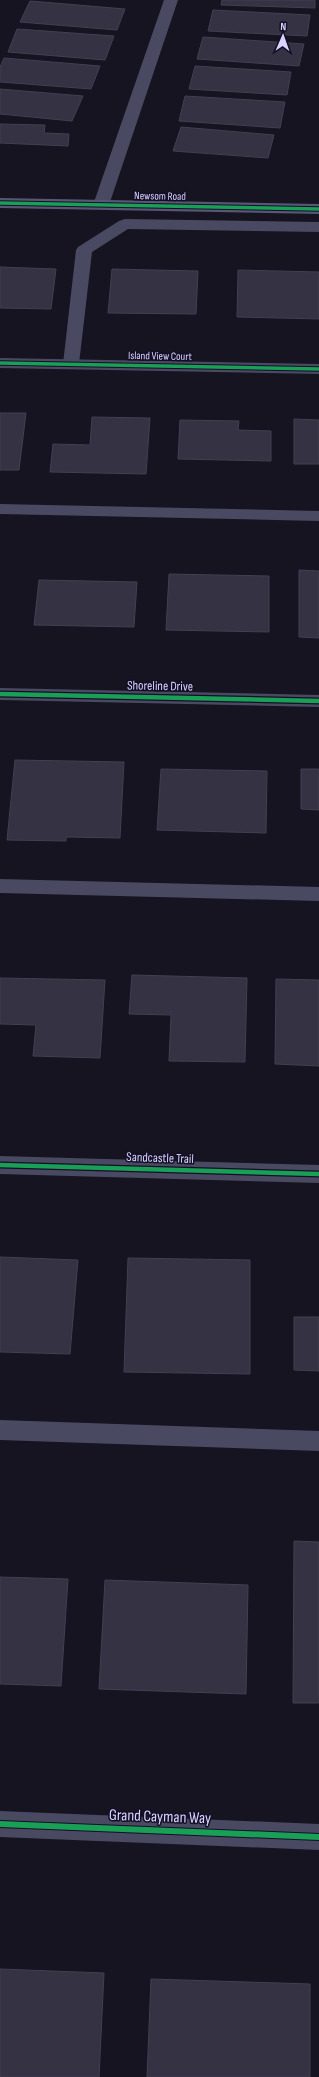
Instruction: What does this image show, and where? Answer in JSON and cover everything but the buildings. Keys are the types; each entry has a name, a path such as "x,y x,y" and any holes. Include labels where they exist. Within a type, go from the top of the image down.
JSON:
{"street":[{"path":"102,205 171,0"},
{"name":"Newsom Road","path":"0,203 319,209"},
{"path":"72,364 84,250 125,224 319,227"},
{"name":"Island View Court","path":"0,363 319,369"},
{"path":"0,509 319,516"},
{"name":"Shoreline Drive","path":"0,694 319,701"},
{"path":"0,886 319,894"},
{"name":"Sandcastle Trail","path":"0,1165 319,1174"},
{"path":"0,1430 319,1441"},
{"name":"Grand Cayman Way","path":"0,1824 319,1837"}],"cycle path":[{"path":"0,203 319,209"},
{"path":"0,363 319,369"},
{"path":"0,694 319,701"},
{"path":"0,1165 319,1174"},
{"path":"0,1824 319,1837"}]}
